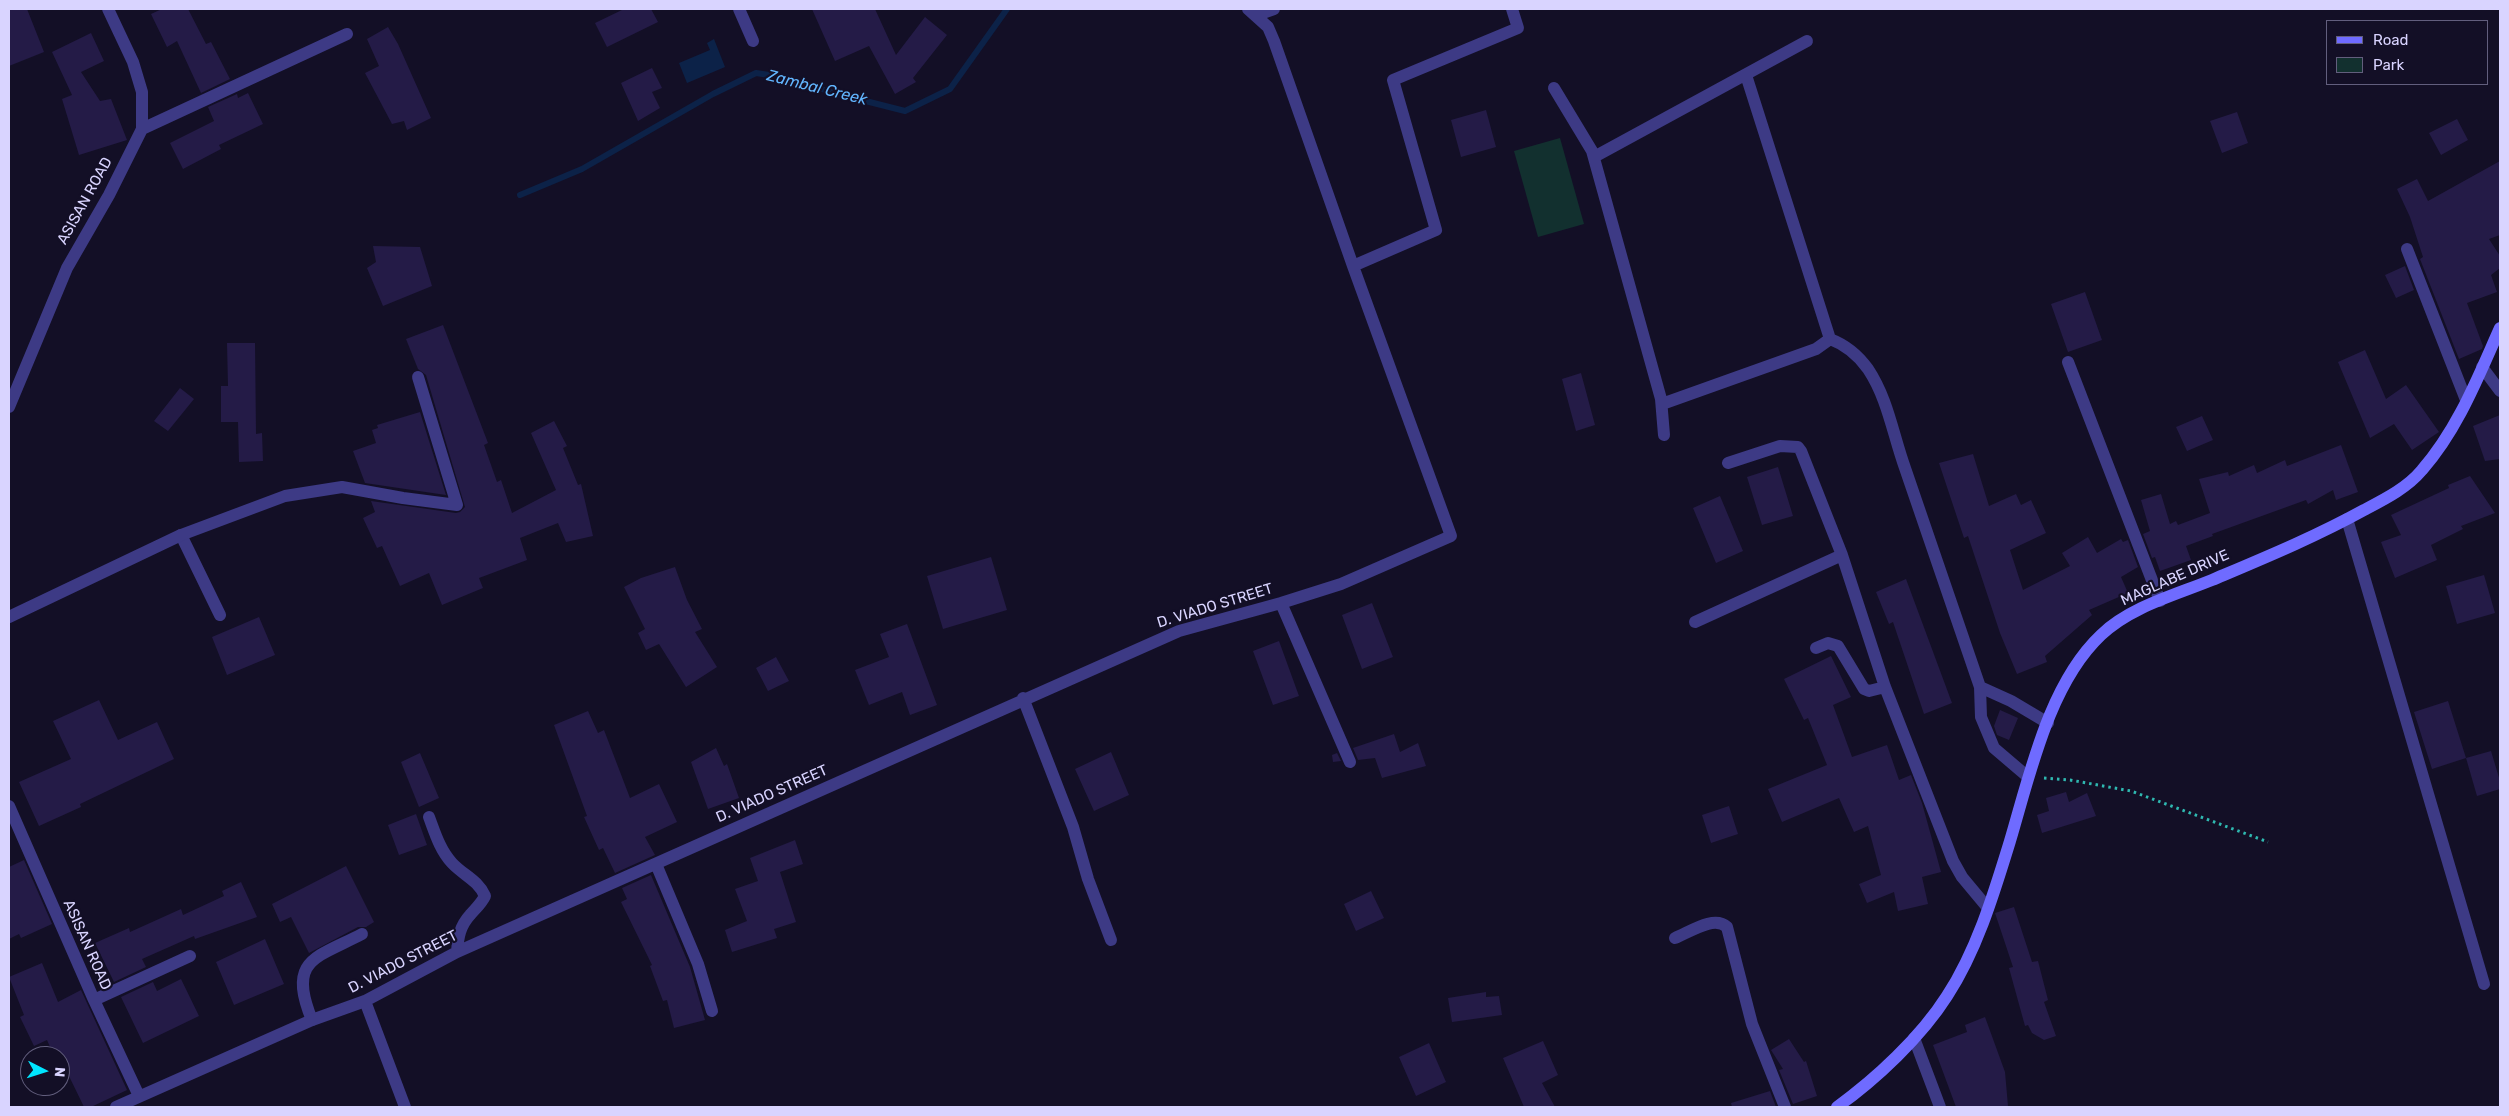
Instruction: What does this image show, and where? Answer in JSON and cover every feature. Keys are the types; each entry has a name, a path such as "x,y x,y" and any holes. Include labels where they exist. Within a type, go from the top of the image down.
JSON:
{"main road":[{"name":"MAGLABE DRIVE","path":"1837,1107 1862,1089 1914,1038 1947,997 1974,945 2010,842 2028,777 2070,671 2101,635 2131,613 2313,537 2393,494 2420,473 2448,435 2500,328"}],"street":[{"name":"ASISAN ROAD","path":"9,407 67,268 109,195 142,129 142,92 133,62 108,9"},
{"path":"739,9 753,41"},
{"path":"1252,12 1274,9"},
{"path":"1252,12 1268,28 1274,41 1353,266 1436,230 1393,80 1518,28 1512,9"},
{"path":"142,129 347,34"},
{"path":"1594,157 1807,41"},
{"path":"1746,75 1830,339"},
{"path":"1554,88 1594,157 1662,404 1664,436"},
{"path":"2407,249 2466,400"},
{"name":"D. VIADO STREET","path":"116,1107 312,1020 365,1001 458,952 1023,698 1179,631 1281,603 1341,584 1451,536 1353,266"},
{"path":"1662,404 1816,349 1830,339"},
{"path":"1830,339 1843,344 1859,358 1868,370 1883,398 1901,457 1980,687 1981,717 1994,748 2028,777"},
{"path":"2068,362 2160,601"},
{"path":"2482,367 2500,391"},
{"path":"9,618 180,535 285,496 342,487 457,505 418,378"},
{"path":"1728,463 1780,446 1798,447 1842,555 1885,687 1953,861 1962,877 1987,907"},
{"path":"2347,519 2484,984"},
{"path":"180,535 220,615"},
{"path":"1695,622 1842,555"},
{"path":"1281,603 1350,762"},
{"path":"1816,648 1828,643 1838,646 1864,689 1868,691 1885,687"},
{"path":"1980,687 2012,701 2048,723"},
{"path":"1023,698 1073,827 1088,879 1111,940"},
{"name":"ASISAN ROAD","path":"9,806 94,1000 139,1096"},
{"path":"429,817 438,843 452,864 478,885 485,896 482,904 463,923 459,935 458,952"},
{"path":"656,864 698,964 712,1011"},
{"path":"1676,938 1714,922 1723,923 1727,927 1752,1024 1785,1107"},
{"path":"312,1020 308,1010 302,975 310,961 362,934"},
{"path":"94,1000 190,956"},
{"path":"365,1001 405,1107"},
{"path":"1914,1038 1940,1107"}],"path":[{"path":"2028,777 2070,780 2131,792 2268,842"}],"green space":[{"path":"1560,138 1584,224 1538,237 1514,151"}],"water":[{"path":"714,39 725,67 687,83 679,63 710,50 707,43"}],"building":[{"path":"9,9 27,9 44,52 9,66"},
{"path":"162,9 188,9 206,44 211,42 230,79 201,93 177,41 167,47 151,14"},
{"path":"624,9 651,9 658,22 607,47 595,23"},
{"path":"812,9 875,9 896,55 925,17 947,35 913,78 916,82 895,94 869,46 835,61"},
{"path":"388,27 398,44 431,118 407,130 404,121 392,124 365,73 379,66 367,39"},
{"path":"91,33 104,61 81,72 100,101 111,99 127,140 79,155 62,99 72,95 52,52"},
{"path":"652,68 662,88 652,92 660,108 638,121 621,83"},
{"path":"248,93 263,124 219,145 221,149 183,169 170,143 214,121 208,107 237,94 238,98"},
{"path":"1486,110 1496,147 1461,157 1451,120"},
{"path":"2237,112 2248,143 2222,153 2210,121"},
{"path":"2457,119 2468,140 2441,155 2429,133"},
{"path":"2500,161 2500,235 2489,239 2500,256 2500,268 2491,275 2497,292 2467,303 2483,346 2482,349 2459,359 2420,259 2423,257 2410,217 2397,189 2417,179 2428,201"},
{"path":"373,246 420,247 432,286 383,306 367,268 376,262"},
{"path":"2405,266 2414,290 2396,298 2385,275"},
{"path":"2085,292 2102,340 2068,352 2051,304"},
{"path":"443,325 488,443 484,445 497,482 501,480 512,513 556,490 531,433 554,421 567,446 563,448 578,485 581,484 593,536 566,542 558,523 520,538 527,560 479,578 483,588 442,605 429,573 400,586 382,546 377,548 363,518 375,512 371,501 456,513 465,507 426,375 418,369 406,339"},
{"path":"227,343 255,343 256,434 262,433 263,461 239,462 238,422 221,422 221,386 228,386"},
{"path":"2365,350 2386,399 2406,385 2439,432 2412,450 2394,424 2370,438 2338,362"},
{"path":"1581,373 1595,425 1576,431 1562,379"},
{"path":"180,388 194,399 168,431 154,421"},
{"path":"420,412 446,495 365,483 353,451 376,443 372,430 378,428 377,425"},
{"path":"2500,415 2500,459 2485,461 2473,426"},
{"path":"2202,416 2213,440 2187,451 2176,427"},
{"path":"2341,445 2358,492 2336,500 2333,490 2308,504 2306,500 2212,534 2213,536 2186,546 2191,560 2160,571 2155,557 2152,558 2143,534 2150,531 2141,500 2161,494 2170,524 2176,521 2178,525 2210,513 2199,479 2228,472 2229,476 2254,465 2257,473 2285,460 2287,466"},
{"path":"1973,454 1989,506 2016,494 2021,505 2031,500 2046,533 2010,550 2023,590 2070,566 2062,553 2088,537 2097,553 2121,539 2123,542 2128,540 2138,567 2121,577 2128,593 2089,610 2092,615 2045,656 2047,662 2017,674 2000,633 1968,536 1964,538 1939,463"},
{"path":"1778,467 1793,516 1762,525 1747,477"},
{"path":"2470,476 2495,513 2461,526 2463,529 2431,545 2437,560 2395,578 2381,542 2401,535 2391,515 2449,488 2448,485"},
{"path":"1720,496 1743,551 1716,563 1693,508"},
{"path":"991,557 1007,610 943,629 927,576"},
{"path":"675,567 687,600 702,629 695,632 717,667 686,687 659,644 646,650 638,633 645,629 624,587 641,578"},
{"path":"2484,575 2495,613 2457,624 2446,586"},
{"path":"1906,579 1952,703 1924,714 1893,622 1889,624 1876,592"},
{"path":"1372,603 1393,657 1362,669 1342,615"},
{"path":"259,617 275,655 227,675 212,637"},
{"path":"907,624 937,705 910,715 902,692 869,705 855,670 889,657 880,634"},
{"path":"1279,641 1299,696 1273,705 1253,651"},
{"path":"1831,656 1851,697 1833,705 1852,757 1887,745 1899,780 1911,775 1922,803 1941,872 1922,877 1928,904 1898,911 1894,892 1867,903 1859,884 1881,875 1868,826 1854,832 1839,798 1782,822 1768,789 1827,765 1808,718 1804,720 1784,679"},
{"path":"776,657 789,681 768,691 756,668"},
{"path":"99,700 118,740 157,722 174,759 80,804 81,807 39,826 19,782 71,759 53,721"},
{"path":"2448,701 2466,758 2432,769 2414,712"},
{"path":"2000,710 2018,718 2009,740 1997,735 1994,726"},
{"path":"588,711 598,733 604,730 630,798 659,784 677,822 645,837 655,855 615,873 603,848 599,850 584,817 587,816 554,725"},
{"path":"1394,734 1400,752 1418,743 1426,766 1382,778 1375,758 1358,760 1353,748"},
{"path":"716,748 724,766 727,764 739,798 708,809 691,762"},
{"path":"2491,751 2500,781 2500,789 2477,796 2466,758"},
{"path":"1111,752 1129,795 1094,811 1075,769"},
{"path":"420,753 439,798 419,807 401,762"},
{"path":"1337,753 1341,761 1333,762 1332,755"},
{"path":"2066,792 2069,802 2087,793 2096,816 2042,833 2037,815 2049,811 2046,798"},
{"path":"1729,806 1738,834 1711,843 1702,815"},
{"path":"416,814 427,845 399,855 388,825"},
{"path":"795,840 803,864 780,872 796,922 774,929 777,938 732,952 725,930 747,921 735,889 758,881 750,858"},
{"path":"24,860 52,924 21,938 19,934 9,939 9,867"},
{"path":"346,866 374,922 366,927 358,927 309,953 291,917 280,922 272,904"},
{"path":"651,875 690,967 705,1020 674,1028 667,1000 663,1001 650,966 652,965 621,902 627,899 622,888"},
{"path":"241,882 257,917 195,939 194,936 142,959 146,967 114,982 95,943 129,928 130,932 181,909 183,915 224,896 222,891"},
{"path":"1371,891 1384,918 1356,931 1344,904"},
{"path":"2014,907 2032,962 2038,961 2048,1000 2044,1002 2056,1036 2044,1040 2032,1033 2028,1025 2025,1026 2009,968 2013,967 1995,913"},
{"path":"265,939 284,984 234,1005 216,962"},
{"path":"42,963 58,1002 81,990 127,1090 91,1107 84,1107 70,1078 70,1046 50,1046 47,1040 34,1046 20,1017 24,1015 9,977"},
{"path":"181,979 199,1016 143,1043 121,997 153,982 157,991"},
{"path":"1486,992 1486,997 1499,996 1502,1015 1452,1022 1448,998"},
{"path":"1985,1017 2005,1072 2008,1106 1956,1107 1933,1045 1967,1032 1965,1025"},
{"path":"1789,1039 1804,1062 1806,1061 1817,1096 1793,1104 1779,1070 1783,1069 1771,1050"},
{"path":"1543,1041 1558,1075 1542,1083 1555,1107 1524,1107 1503,1058"},
{"path":"1429,1043 1446,1082 1416,1096 1399,1057"},
{"path":"1770,1091 1776,1107 1732,1107 1731,1103"}],"waterway":[{"name":"Zambal Creek","path":"520,195 582,169 713,94 756,73 789,78 834,93 905,111 950,89 1007,9"}]}
